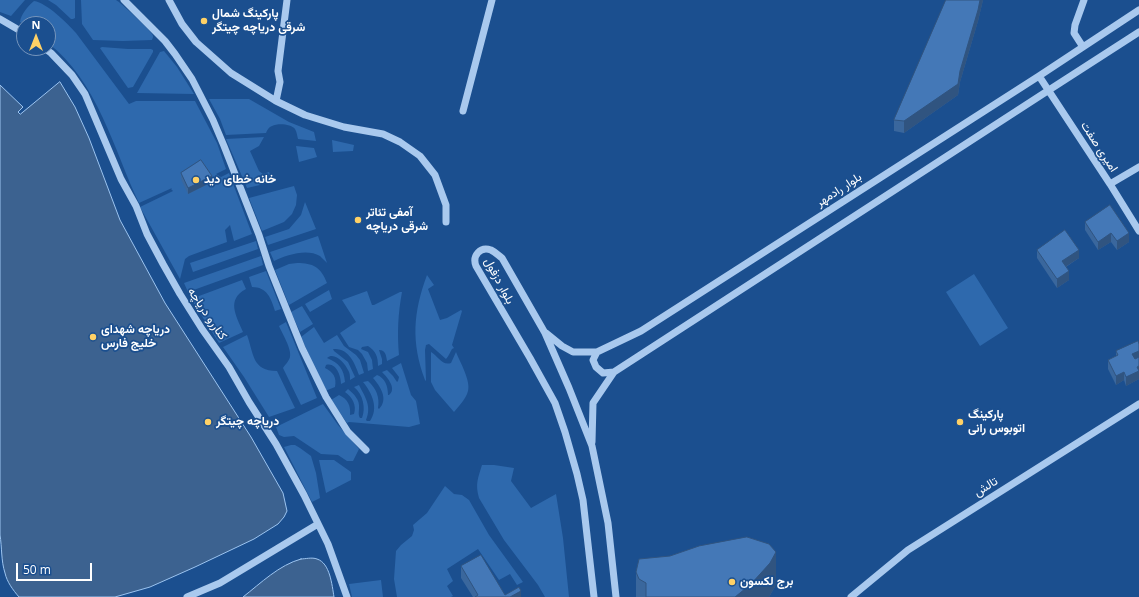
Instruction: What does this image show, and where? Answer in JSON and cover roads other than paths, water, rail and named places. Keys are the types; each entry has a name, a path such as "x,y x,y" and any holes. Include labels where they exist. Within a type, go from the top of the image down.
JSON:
{"street":[{"path":"124,0 165,41 192,80 213,120 224,146 259,235 269,266 302,348 326,397 348,432 366,450"},
{"path":"170,0 182,24 196,42 231,73 276,101 305,115 344,127 383,134 400,142 420,156 435,175 446,205 446,222"},
{"path":"276,101 280,82 278,71 287,0"},
{"path":"463,111 492,0"},
{"path":"1082,47 1074,33 1075,25 1084,0"},
{"name":"بلوار رادمهر","path":"545,333 562,346 573,352 597,352 641,331 1039,76 1139,10"},
{"path":"0,19 16,28"},
{"path":"592,446 594,403 614,372 1139,32"},
{"name":"کناررو دریاچه","path":"54,56 72,75 85,94 121,179 136,206 147,234 163,264 202,329 230,367 249,402 276,444 304,495 333,555 347,597"},
{"name":"امیری صفت","path":"1039,76 1139,231"},
{"path":"1110,184 1139,167"},
{"name":"بلوار دزفول","path":"594,597 583,500 565,432 555,403 476,266 474,261 475,255 478,251 490,250 502,258 545,333 569,388 592,446 608,523 616,597"},
{"path":"597,352 594,360 596,367 603,373 614,372"},
{"name":"تالش","path":"851,597 908,550 1139,404"},
{"path":"187,597 220,583 318,524"}],"place":[{"name":"پارکینگ شمال شرقی دریاچه چیتگر","path":"204,21"},
{"name":"خانه خطای دید","path":"196,180"},
{"name":"آمفی تئاتر شرقی دریاچه","path":"358,220"},
{"name":"دریاچه شهدای خلیج فارس","path":"93,337"},
{"name":"دریاچه چیتگر","path":"208,422"},
{"name":"پارکینگ اتوبوس رانی","path":"960,422"},
{"name":"برج لکسون","path":"732,582"}]}
